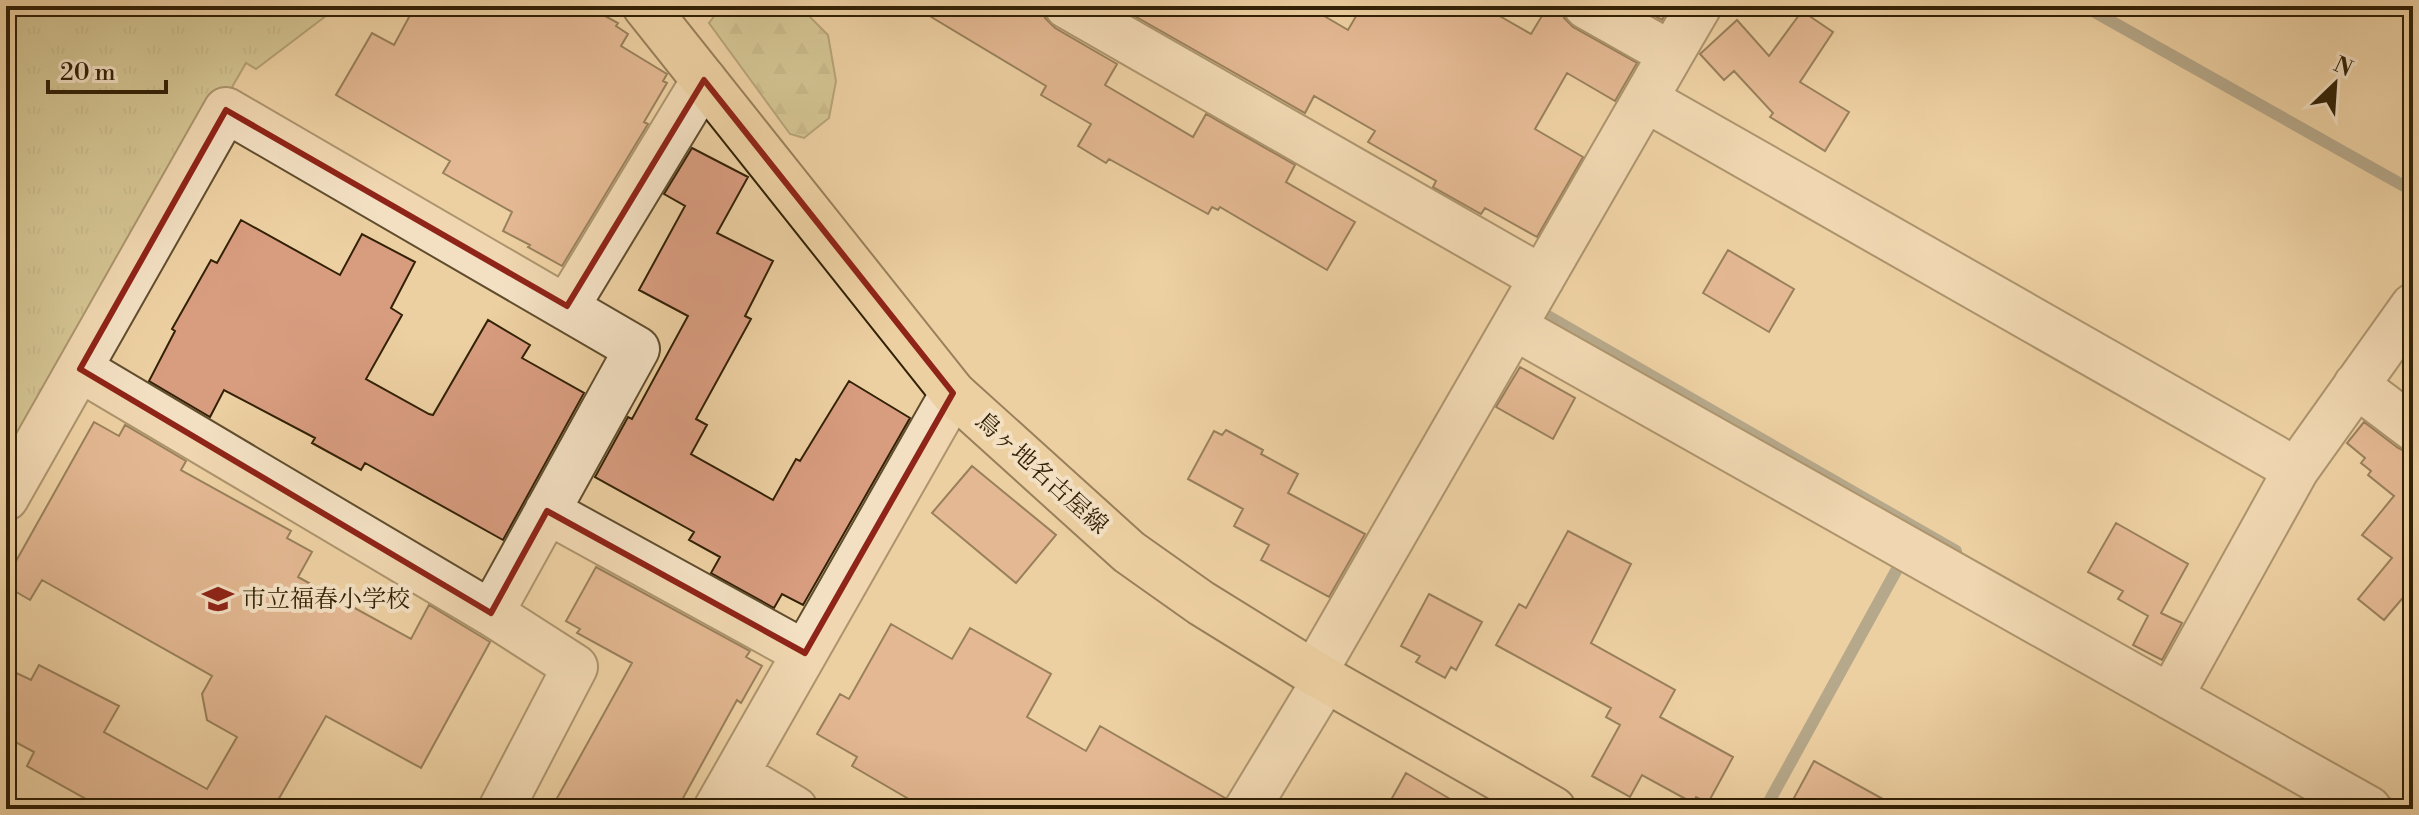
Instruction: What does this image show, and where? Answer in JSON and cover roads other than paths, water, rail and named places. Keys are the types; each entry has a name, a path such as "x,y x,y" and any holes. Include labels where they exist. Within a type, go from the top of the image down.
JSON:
{"main road":[{"name":"鳥ヶ地名古屋線","path":"645,6 953,393 1129,552 1201,603 1320,677 1553,809"}],"street":[{"path":"1067,6 1542,278"},
{"path":"1586,6 1671,54"},
{"path":"1247,809 1514,327 1699,6"},
{"path":"567,306 704,80"},
{"path":"1645,99 2296,470"},
{"path":"6,498 226,110 637,349 491,613"},
{"path":"2170,697 2296,470 2413,306"},
{"path":"1514,327 2369,809"},
{"path":"80,369 491,613 575,667 501,809"},
{"path":"2356,385 2413,428"},
{"path":"795,809 726,791 953,393"},
{"path":"547,511 805,653"}],"waterway":[{"path":"2084,6 2413,191"},
{"path":"1539,311 1956,551"},
{"path":"1765,809 1896,571"},
{"path":"2376,796 2399,809"}],"place":[{"name":"市立福春小学校","path":"218,599"}]}
